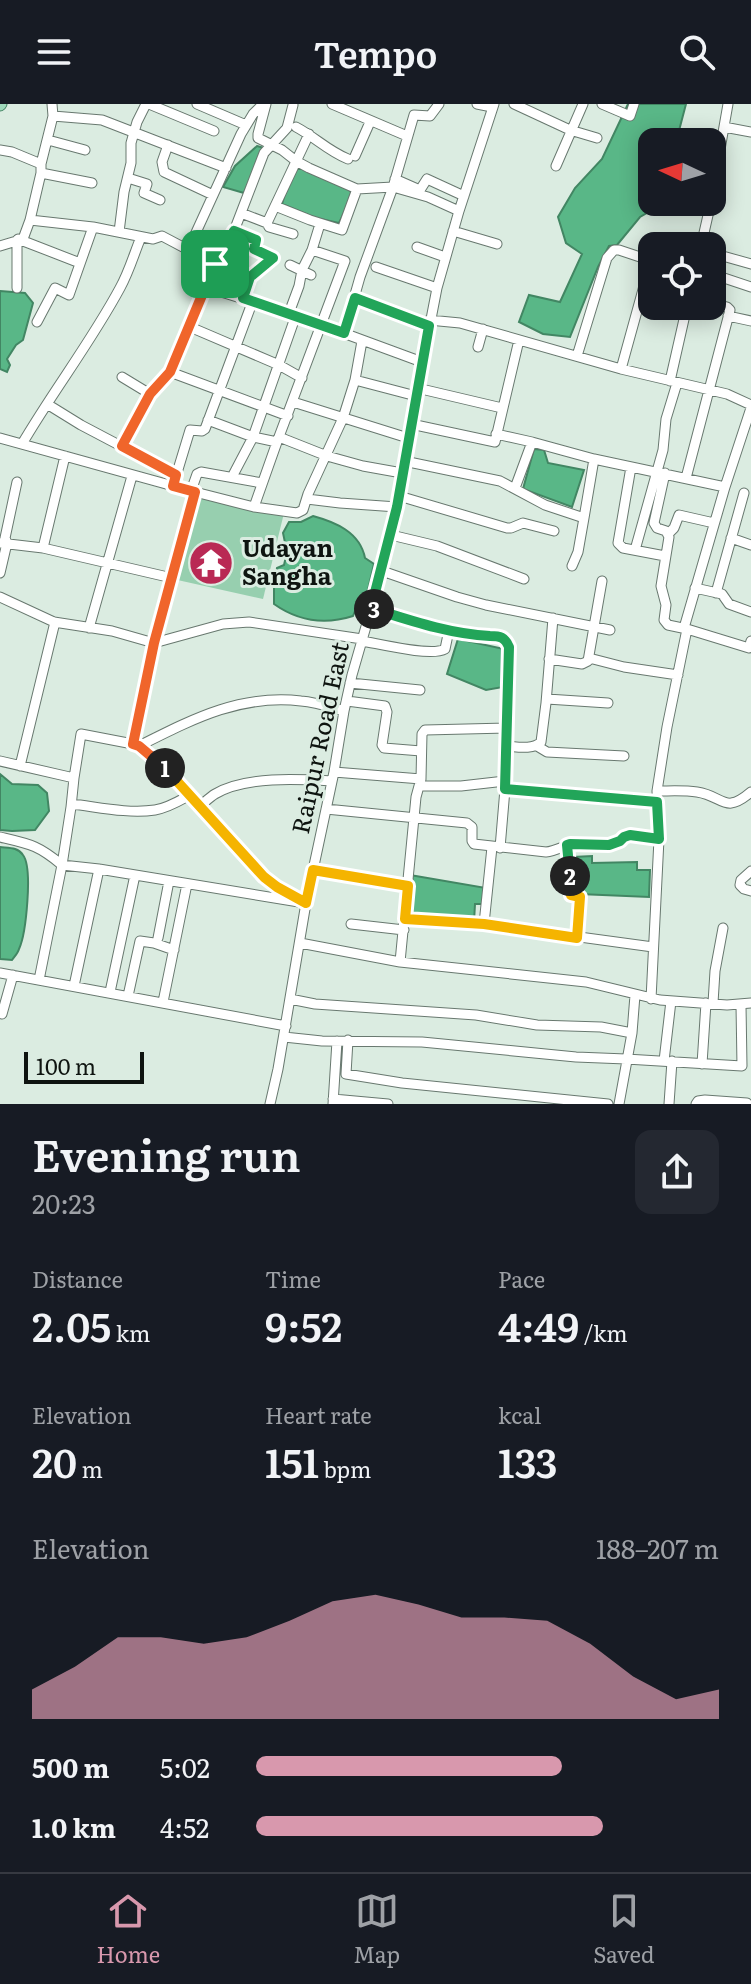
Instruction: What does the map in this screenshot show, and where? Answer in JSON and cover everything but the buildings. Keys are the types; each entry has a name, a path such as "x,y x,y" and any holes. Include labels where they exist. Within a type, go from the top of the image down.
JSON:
{"street":[{"path":"0,246 23,239 30,220 53,116 52,104"},
{"path":"119,232 131,163 131,143 137,122 148,104 214,131"},
{"path":"171,114 175,104"},
{"path":"197,104 246,125"},
{"path":"188,250 246,125 264,104"},
{"path":"264,104 258,138 296,161 357,189 394,183 420,190 427,179 464,196"},
{"path":"332,104 355,108 370,122 407,136"},
{"path":"344,333 360,277 394,183 414,115 413,104"},
{"path":"414,115 430,116 439,104"},
{"path":"477,104 493,106"},
{"path":"514,104 570,130 597,138"},
{"path":"534,114 538,104"},
{"path":"556,166 583,104"},
{"path":"602,104 630,116 634,104"},
{"path":"728,104 724,127 751,132"},
{"path":"122,446 150,394 170,372 215,264 234,231 264,153 287,128 293,105"},
{"name":"Raipur Road East","path":"270,1104 350,683 391,535 429,323 445,257 493,106"},
{"path":"53,116 102,120 226,168"},
{"path":"296,127 330,150 352,158 370,122"},
{"path":"267,223 309,134"},
{"path":"48,140 85,150"},
{"path":"168,145 162,162 164,172 213,195"},
{"path":"0,150 12,152 41,168 92,183"},
{"path":"128,178 147,184 144,193 160,200"},
{"path":"394,183 459,211"},
{"path":"275,206 342,230 357,189"},
{"path":"241,213 267,223 269,227 293,234"},
{"path":"30,220 93,227 156,240 162,236 215,264"},
{"path":"232,477 253,437 279,365 299,286 307,272 320,224"},
{"path":"37,322 55,288 69,295 93,227"},
{"path":"173,486 190,430 204,430 236,347 248,300 250,277 273,258 254,249 256,240 234,231"},
{"path":"453,231 497,244"},
{"path":"22,444 122,286 141,237"},
{"path":"18,240 80,263"},
{"path":"17,288 18,240"},
{"path":"417,247 445,257"},
{"path":"254,507 345,261 312,250"},
{"path":"577,356 607,258 614,250 638,256"},
{"path":"726,257 751,264"},
{"path":"290,265 307,272"},
{"path":"376,267 437,288"},
{"path":"726,279 751,287"},
{"path":"205,287 292,314 422,362"},
{"path":"355,298 429,323 460,323 621,369 727,394 751,406 695,588 667,727 657,791 659,839 651,999"},
{"path":"686,478 730,310 726,307"},
{"path":"621,369 638,309"},
{"path":"728,316 751,321"},
{"path":"669,533 657,528 654,523 666,419 684,320"},
{"path":"190,327 302,378"},
{"path":"478,347 483,329"},
{"path":"411,424 495,442 519,340"},
{"path":"0,438 193,492 254,507 297,513 303,510 343,418 355,380 362,341"},
{"path":"170,372 288,416"},
{"path":"122,377 150,394"},
{"path":"355,380 502,408"},
{"path":"293,402 408,438"},
{"path":"47,404 176,475"},
{"path":"208,420 253,437 278,439 363,466 402,473"},
{"path":"496,434 725,487"},
{"path":"515,488 532,442"},
{"path":"43,548 65,456"},
{"path":"572,566 578,552 594,459"},
{"path":"404,461 486,478 515,488 545,505 584,518"},
{"path":"631,467 618,543 623,548 665,556"},
{"path":"136,745 154,643 198,472 262,483"},
{"path":"635,550 661,472"},
{"path":"89,628 132,476"},
{"path":"0,573 17,482"},
{"path":"716,593 744,493"},
{"path":"307,499 340,503 398,502 507,528 523,523 554,531"},
{"path":"714,523 679,515 669,533 661,586 666,605 664,620 668,625 750,647"},
{"path":"391,535 437,546 524,579"},
{"path":"731,538 751,545"},
{"path":"4,543 43,548 172,578"},
{"path":"382,571 499,608 610,630"},
{"path":"549,659 586,663 602,581"},
{"path":"695,588 722,594 729,604 751,612"},
{"path":"0,597 55,622 112,631 154,643 223,624 249,622 439,653 445,649 449,630"},
{"path":"371,608 449,630 501,637 507,641 505,785 484,924"},
{"path":"537,746 543,736 553,618"},
{"path":"20,766 55,622"},
{"path":"589,658 647,672 678,675"},
{"path":"350,683 420,690"},
{"path":"547,699 608,703"},
{"path":"136,745 232,705 269,700 385,706 384,748 421,751"},
{"path":"400,962 420,783 422,734 425,730 507,728"},
{"path":"39,980 62,865 81,734 136,745 165,768 264,877 306,903"},
{"path":"507,746 537,746 547,752 624,756"},
{"path":"0,761 74,778"},
{"path":"200,806 216,793 237,786 290,778 333,776 461,786 505,785 657,802"},
{"path":"657,791 698,792 732,804 750,795"},
{"path":"72,804 155,810 190,795"},
{"path":"326,809 467,823 472,827 474,844 546,852 579,843 609,845 630,835 659,839"},
{"path":"0,837 42,849 62,865 306,903"},
{"path":"567,845 571,895 580,897 577,938"},
{"path":"74,986 99,869"},
{"path":"313,870 408,886"},
{"path":"751,871 740,885 751,891"},
{"path":"110,992 135,875"},
{"path":"158,938 169,881"},
{"path":"163,1002 187,884"},
{"path":"351,924 484,924 653,947"},
{"path":"702,1064 723,928"},
{"path":"128,996 140,941 174,950"},
{"path":"284,1037 435,1043 576,1057 746,1067 746,1004 651,999 586,982 400,962 300,943"},
{"path":"0,973 286,1026"},
{"path":"2,1014 13,975"},
{"path":"619,1104 632,1033 635,995"},
{"path":"290,999 315,1004 476,1015 537,1025 601,1027 632,1033"},
{"path":"669,1104 671,1001"},
{"path":"342,1040 346,1074 544,1101 608,1104"},
{"path":"342,1040 333,1102 388,1104"},
{"path":"696,1104 705,1100 747,1103"}],"shaded area":[{"path":"628,104 686,104 680,128 638,128 638,216 642,216 617,245 609,246 570,337 543,334 519,322 529,295 560,302 582,254 566,243 558,217 575,188 602,159"},
{"path":"257,146 264,148 244,193 223,187 235,166"},
{"path":"295,169 305,169 343,183 353,194 339,223 316,218 282,204"},
{"path":"0,291 25,293 33,303 23,340 7,359 10,365 7,372 0,369"},
{"path":"534,449 544,450 548,463 584,470 572,507 523,489"},
{"path":"197,493 284,513 263,599 173,579"},
{"path":"313,516 330,521 352,535 365,558 374,564 367,594 353,616 312,620 274,604 277,568 284,565 287,552 283,533 289,522 301,522"},
{"path":"458,639 504,649 503,687 486,690 447,674"},
{"path":"0,774 12,784 38,785 47,793 49,811 35,830 0,830"},
{"path":"0,847 21,852 28,873 24,930 19,950 12,960 0,959"},
{"path":"592,856 592,863 637,862 637,870 650,870 649,897 579,894 575,890 573,857"},
{"path":"410,875 486,888 484,904 475,904 474,922 406,915"}],"place":[{"name":"Udayan Sangha","path":"211,563"}],"route":[{"path":"234,231 256,240 254,249 273,258 250,277 243,298 252,303 344,333 355,298 429,326 397,507 371,608 422,624 461,633 501,637 507,641 505,789 657,802 659,839 630,835 609,845 567,845 571,895 580,897 577,938 484,924 405,919 408,886 313,870 306,903 264,877 165,768 133,744 154,643 195,492 173,486 176,475 122,446 150,394 170,372 215,264 234,231"}]}
